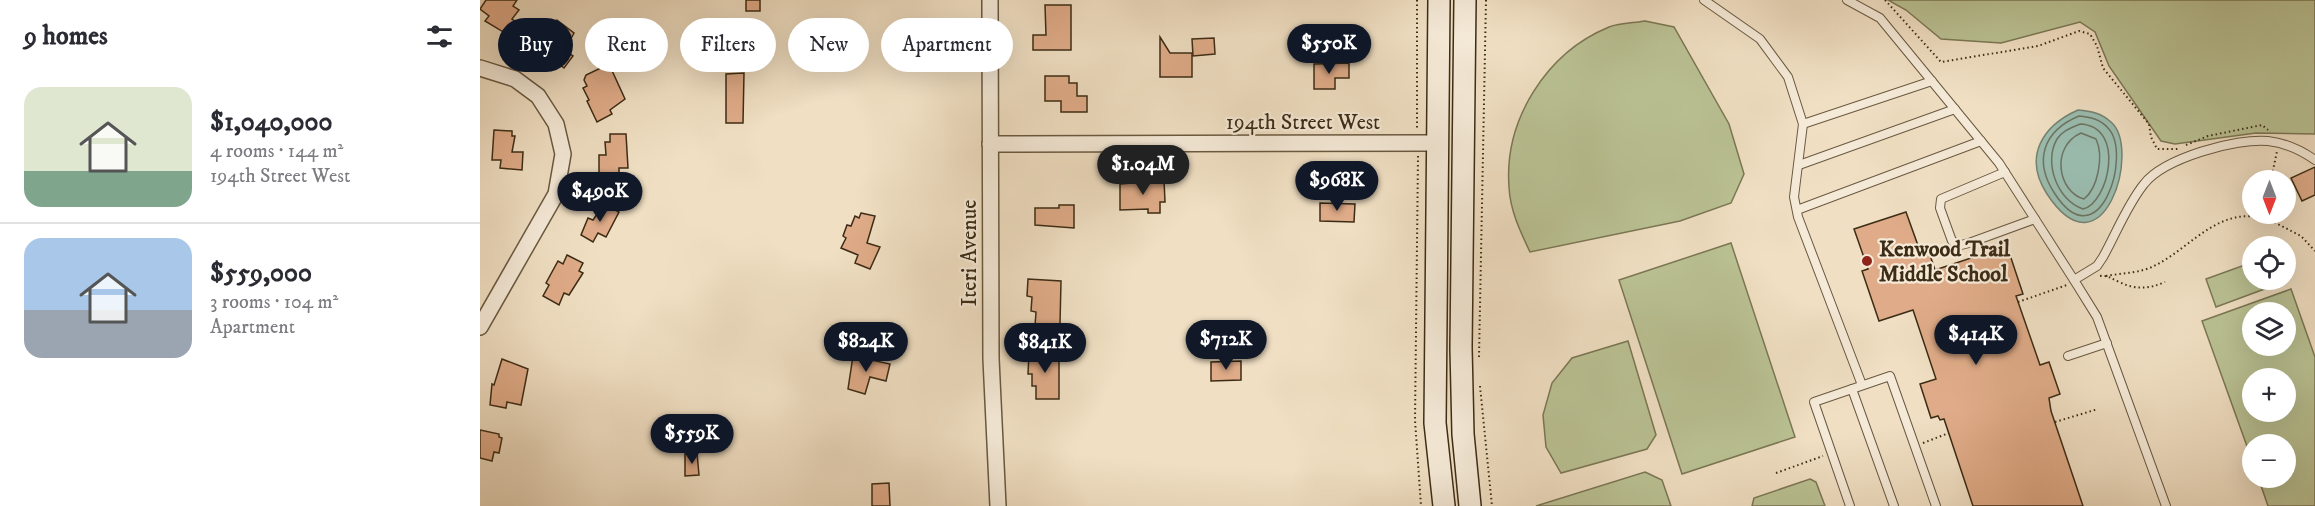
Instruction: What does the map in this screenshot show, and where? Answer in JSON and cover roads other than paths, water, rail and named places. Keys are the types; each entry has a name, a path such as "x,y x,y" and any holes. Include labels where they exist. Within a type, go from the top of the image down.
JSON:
{"main road":[{"path":"1439,0 1427,143 1435,423 1444,506"},
{"path":"1465,0 1461,348 1463,434 1470,506"}],"street":[{"name":"Iteri Avenue","path":"990,0 991,359 998,506"},
{"path":"480,68 515,79 538,96 556,124 563,154 556,194 482,317"},
{"name":"194th Street West","path":"990,144 1427,143"}],"lane":[{"path":"1704,0 1760,39 1788,78 1803,124 1794,197 1797,210 1862,386"},
{"path":"1847,0 1880,18 1981,141 2005,172 2076,282 2097,317 2166,506"},
{"path":"1803,124 1932,81"},
{"path":"1799,165 1955,109"},
{"path":"1797,210 1981,141"},
{"path":"2076,282 2097,266 2144,184 2156,171 2192,156 2246,142 2278,143 2295,148 2315,160"},
{"path":"2005,172 1941,200 1940,208 1953,241 1961,245 1969,243 2035,219"},
{"path":"2068,356 2106,343"},
{"path":"1850,506 1814,402 1890,376 1935,506"},
{"path":"1852,389 1894,506"}],"water":[{"path":"2078,110 2096,113 2111,122 2119,136 2122,157 2119,179 2112,200 2100,216 2085,222 2067,216 2047,194 2037,168 2037,155 2046,134 2065,117"}],"place":[{"name":"Kenwood Trail Middle School","path":"1867,261"}]}
